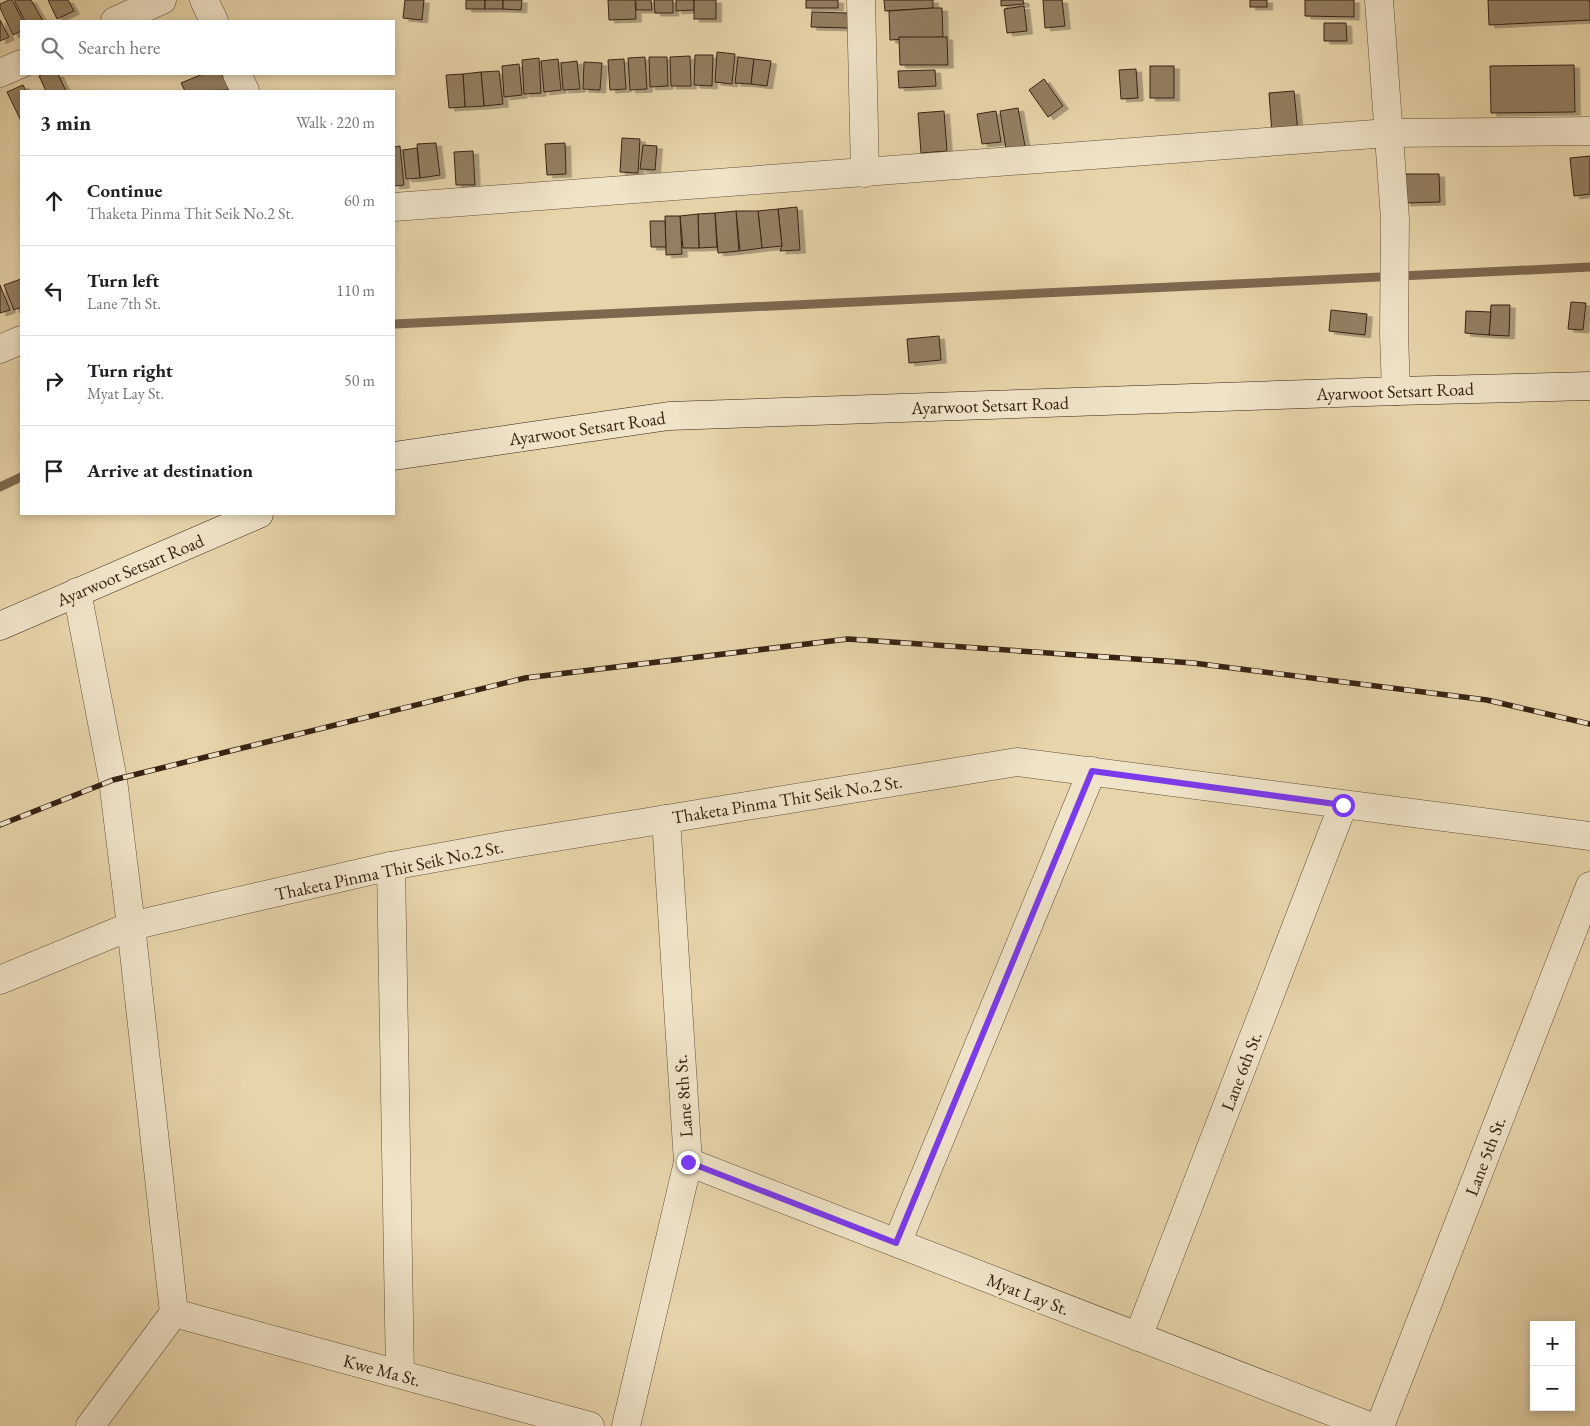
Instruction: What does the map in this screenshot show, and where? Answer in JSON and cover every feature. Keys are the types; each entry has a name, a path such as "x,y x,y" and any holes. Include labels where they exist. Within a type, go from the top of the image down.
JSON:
{"street":[{"path":"117,20 162,0"},
{"path":"204,0 214,20"},
{"path":"861,0 865,172"},
{"path":"1379,0 1395,219 1394,334 1396,391"},
{"path":"0,73 20,64"},
{"path":"237,75 245,90"},
{"path":"395,207 1388,133 1590,131"},
{"path":"0,349 20,340"},
{"name":"Ayarwoot Setsart Road","path":"395,456 669,416 1590,386"},
{"name":"Ayarwoot Setsart Road","path":"0,626 257,515"},
{"path":"78,592 113,780 174,1313 90,1426"},
{"name":"Thaketa Pinma Thit Seik No.2 St.","path":"0,980 131,926 391,866 513,844 1017,762 1590,836"},
{"path":"896,1243 1092,771"},
{"name":"Lane 6th St.","path":"1138,1337 1343,805"},
{"name":"Lane 8th St.","path":"626,1426 688,1162 666,819"},
{"path":"391,866 400,1374"},
{"name":"Lane 5th St.","path":"1380,1426 1590,886"},
{"name":"Myat Lay St.","path":"688,1162 1369,1426"},
{"name":"Kwe Ma St.","path":"174,1313 590,1426"}],"building":[{"path":"12,0 22,20 20,20 20,32 13,35 0,8 0,4"},
{"path":"14,0 31,0 42,20 24,20"},
{"path":"48,0 68,0 74,11 57,19"},
{"path":"405,0 424,0 422,20 403,18"},
{"path":"466,0 485,0 485,9 466,9"},
{"path":"485,0 503,0 503,9 485,9"},
{"path":"503,0 522,0 521,10 503,9"},
{"path":"608,0 635,0 636,19 609,20"},
{"path":"636,0 651,0 652,10 636,10"},
{"path":"654,0 673,0 673,13 655,13"},
{"path":"676,0 694,0 694,10 676,11"},
{"path":"694,0 716,0 716,19 694,19"},
{"path":"806,0 838,0 838,8 806,8"},
{"path":"884,0 933,0 933,8 885,11"},
{"path":"1001,0 1023,0 1024,4 1001,6"},
{"path":"1043,0 1062,0 1065,26 1045,28"},
{"path":"1250,0 1267,0 1267,7 1250,7"},
{"path":"1305,0 1354,0 1354,17 1305,16"},
{"path":"1488,0 1590,0 1590,20 1489,25"},
{"path":"1024,6 1027,31 1007,33 1004,9"},
{"path":"942,8 943,37 890,40 889,11"},
{"path":"812,12 848,13 848,28 811,27"},
{"path":"0,20 9,37 0,41"},
{"path":"1324,23 1346,23 1347,41 1324,41"},
{"path":"899,37 947,37 948,65 900,65"},
{"path":"717,52 735,54 732,84 715,82"},
{"path":"695,55 713,55 712,86 694,85"},
{"path":"690,56 691,86 671,86 670,57"},
{"path":"645,57 647,89 630,90 628,58"},
{"path":"649,57 667,57 668,86 650,87"},
{"path":"738,57 754,59 751,84 735,83"},
{"path":"539,58 541,93 524,94 522,60"},
{"path":"558,59 561,90 544,92 541,61"},
{"path":"624,59 626,89 610,90 608,60"},
{"path":"754,59 771,61 767,86 751,84"},
{"path":"577,61 580,89 563,90 561,63"},
{"path":"584,62 602,63 600,90 583,89"},
{"path":"519,64 522,95 504,97 502,66"},
{"path":"1574,65 1575,112 1491,113 1490,66"},
{"path":"1150,66 1174,66 1174,98 1150,98"},
{"path":"1136,69 1138,98 1121,99 1119,70"},
{"path":"935,70 936,86 899,88 898,71"},
{"path":"499,71 503,104 484,106 481,72"},
{"path":"481,72 484,106 465,107 463,74"},
{"path":"463,74 465,107 449,108 446,75"},
{"path":"58,75 66,90 46,90 39,76"},
{"path":"201,75 222,75 229,90 184,90 181,83"},
{"path":"1044,79 1063,106 1048,117 1029,90"},
{"path":"23,85 26,90 20,90 20,119 7,92"},
{"path":"1294,91 1298,132 1272,134 1269,93"},
{"path":"1018,108 1025,146 1006,149 1000,111"},
{"path":"944,111 947,151 921,153 918,113"},
{"path":"996,111 1001,142 982,144 977,114"},
{"path":"622,138 640,139 638,173 620,172"},
{"path":"436,143 440,175 420,178 417,144"},
{"path":"565,143 566,174 547,175 545,144"},
{"path":"643,145 657,146 655,170 640,169"},
{"path":"400,146 404,185 395,186 395,147"},
{"path":"417,148 420,178 406,179 403,150"},
{"path":"473,151 475,185 456,185 454,152"},
{"path":"1590,156 1590,194 1574,196 1570,158"},
{"path":"1405,174 1439,174 1440,202 1405,203"},
{"path":"797,207 800,250 780,251 782,246 778,209"},
{"path":"778,209 782,246 762,248 758,211"},
{"path":"736,211 758,211 762,248 740,251"},
{"path":"736,211 739,251 718,253 715,213"},
{"path":"715,213 717,247 699,248 698,214"},
{"path":"698,214 699,248 683,248 680,216"},
{"path":"665,216 680,216 682,254 666,255"},
{"path":"650,221 665,221 666,247 651,247"},
{"path":"20,279 20,307 14,310 4,285"},
{"path":"0,285 10,310 0,313"},
{"path":"1571,302 1586,303 1583,330 1568,329"},
{"path":"1491,305 1510,305 1509,336 1489,335"},
{"path":"1331,310 1367,314 1365,335 1329,331"},
{"path":"1466,311 1491,312 1489,335 1465,333"},
{"path":"939,336 941,360 909,363 907,339"}],"waterway":[{"path":"395,324 1590,267"},
{"path":"0,487 20,477"}],"railway":[{"path":"0,825 113,780 525,678 848,639 1193,663 1487,700 1590,724"}],"route":[{"path":"688,1162 896,1243 1092,771 1343,805"}]}
